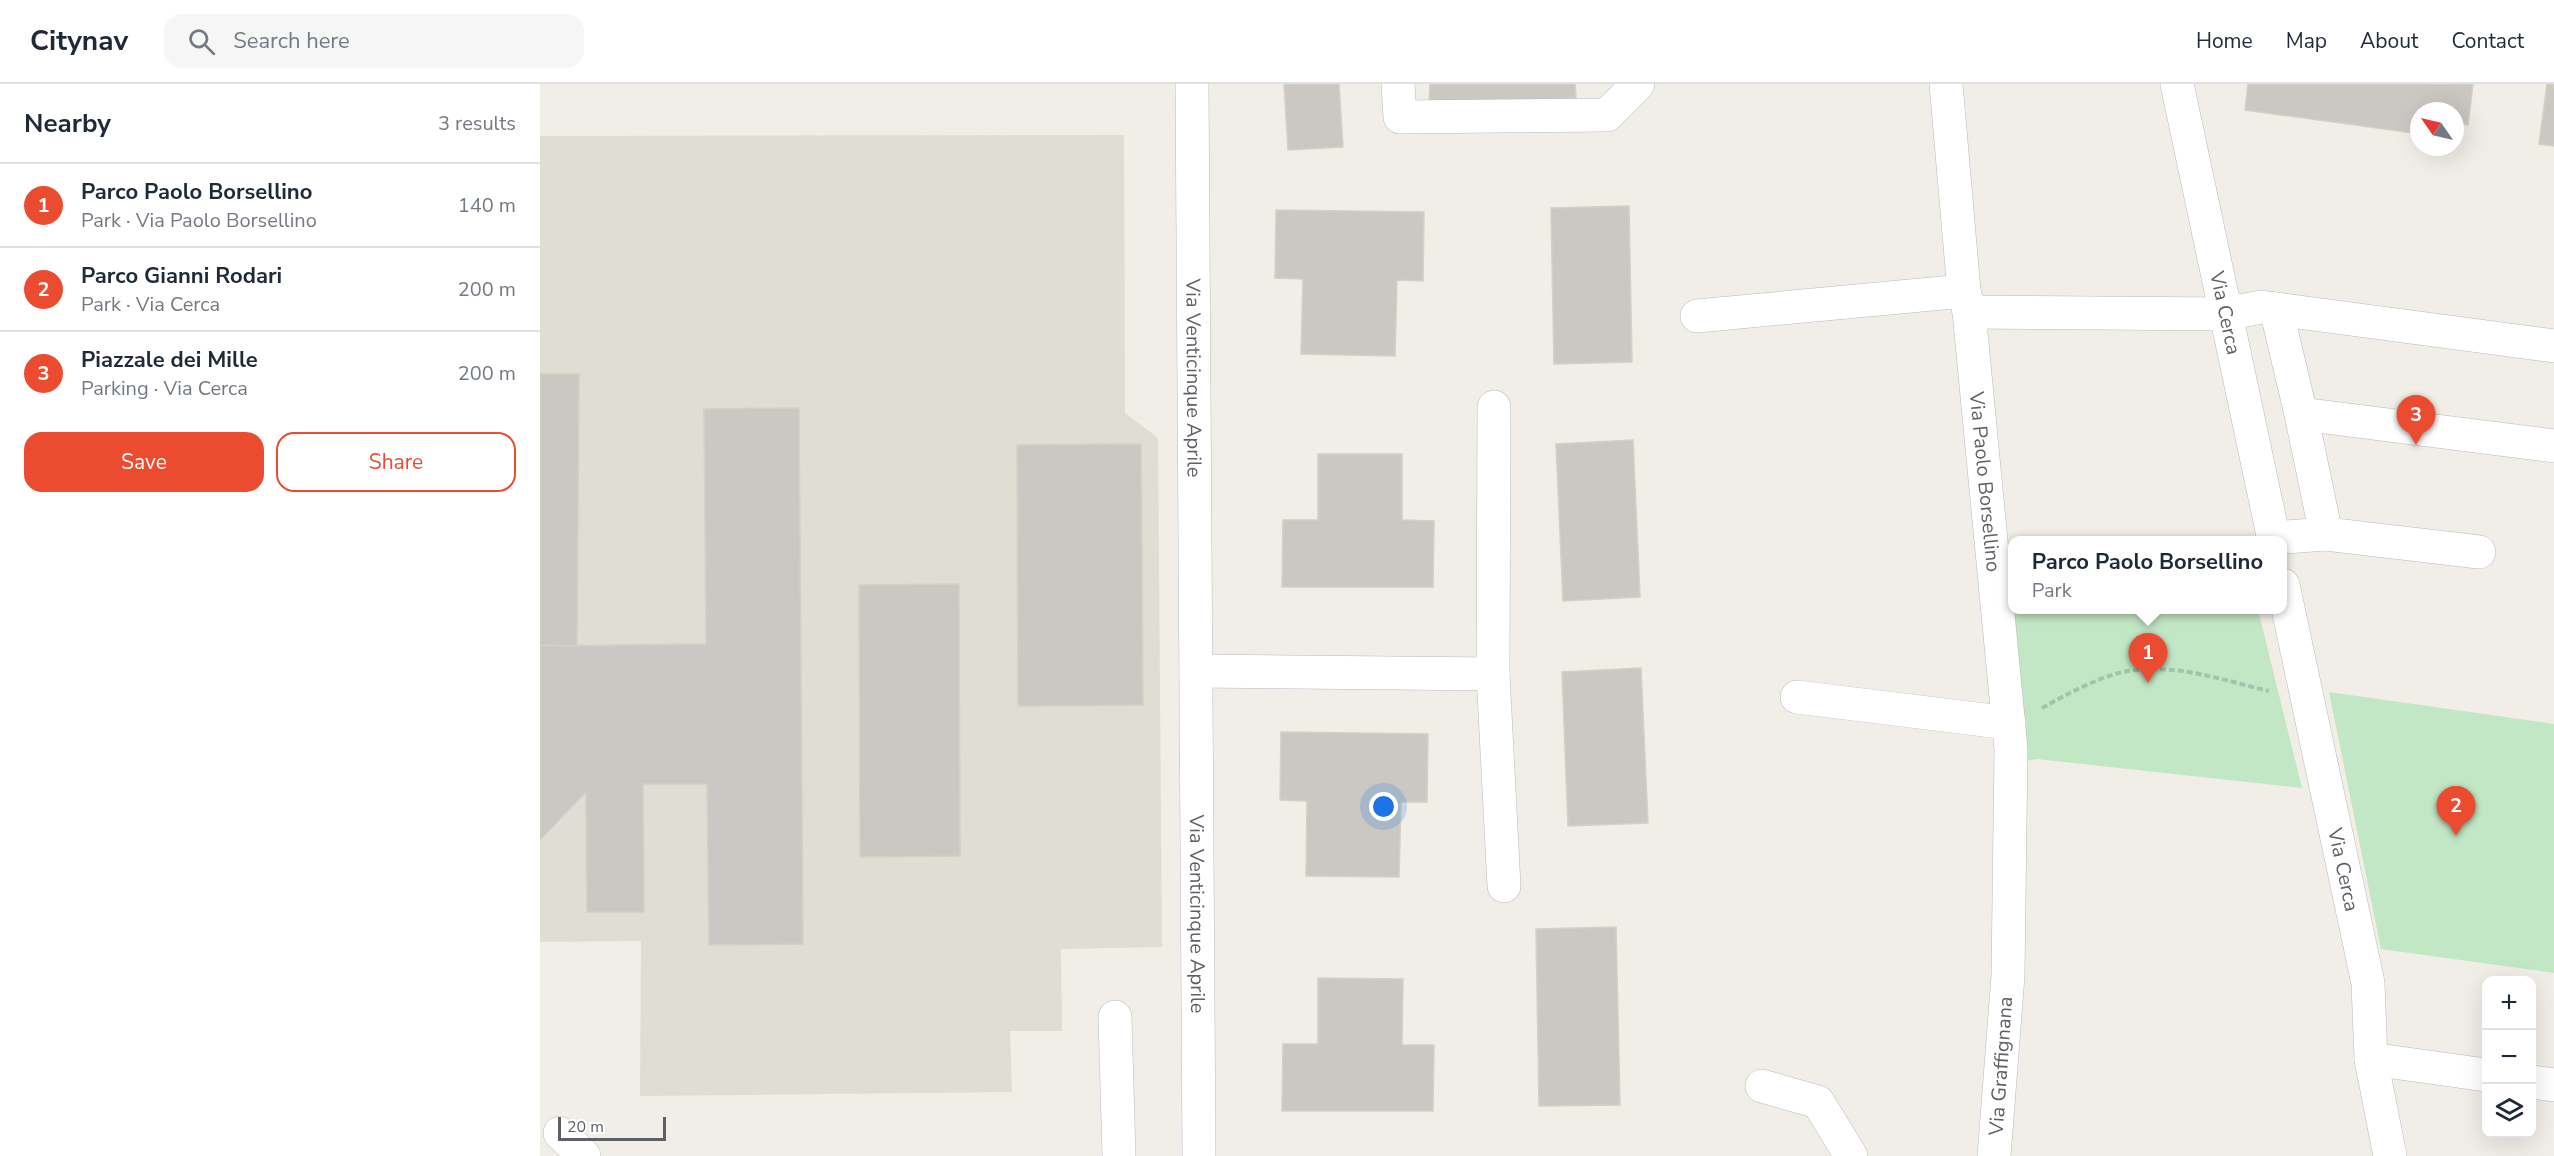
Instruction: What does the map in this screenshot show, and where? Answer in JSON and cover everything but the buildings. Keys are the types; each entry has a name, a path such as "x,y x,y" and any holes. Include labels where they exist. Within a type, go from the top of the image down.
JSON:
{"street":[{"name":"Via Venticinque Aprile","path":"1192,84 1199,1156"},
{"path":"1398,84 1400,117 1607,115 1638,84"},
{"name":"Via Paolo Borsellino","path":"1946,84 2011,749 2008,976"},
{"name":"Via Cerca","path":"2177,84 2272,536"},
{"path":"1697,316 1967,302 2226,314 2260,307 2554,346"},
{"path":"2276,309 2326,534"},
{"path":"1494,407 1493,674 1504,886"},
{"path":"2301,414 2554,446"},
{"path":"2287,538 2326,534 2479,552"},
{"name":"Via Cerca","path":"2287,604 2368,983 2371,1059 2390,1156"},
{"path":"1197,671 1493,674"},
{"path":"1797,697 2008,723"},
{"name":"Via Graffignana","path":"1994,1156 2008,976"},
{"path":"1115,1017 1119,1156"},
{"path":"2371,1059 2482,1075"},
{"path":"2536,1083 2554,1085"},
{"path":"1762,1086 1818,1102 1851,1156"},
{"path":"560,1133 584,1156"}],"path":[{"path":"2008,723 2025,718 2076,689 2135,669 2184,670 2283,695 2306,693"}],"shaded area":[{"path":"1124,135 1125,413 1158,438 1162,947 1061,949 1062,1031 1010,1031 1012,1092 640,1096 641,941 540,942 540,136"}],"green space":[{"path":"2013,614 2259,614 2302,788 2037,759 2027,761"},
{"path":"2329,692 2554,724 2554,973 2381,949"}],"place":[{"name":"Piazzale dei Mille","path":"2416,445"},
{"name":"Parco Paolo Borsellino","path":"2148,683"},
{"name":"Parco Gianni Rodari","path":"2456,836"}]}
